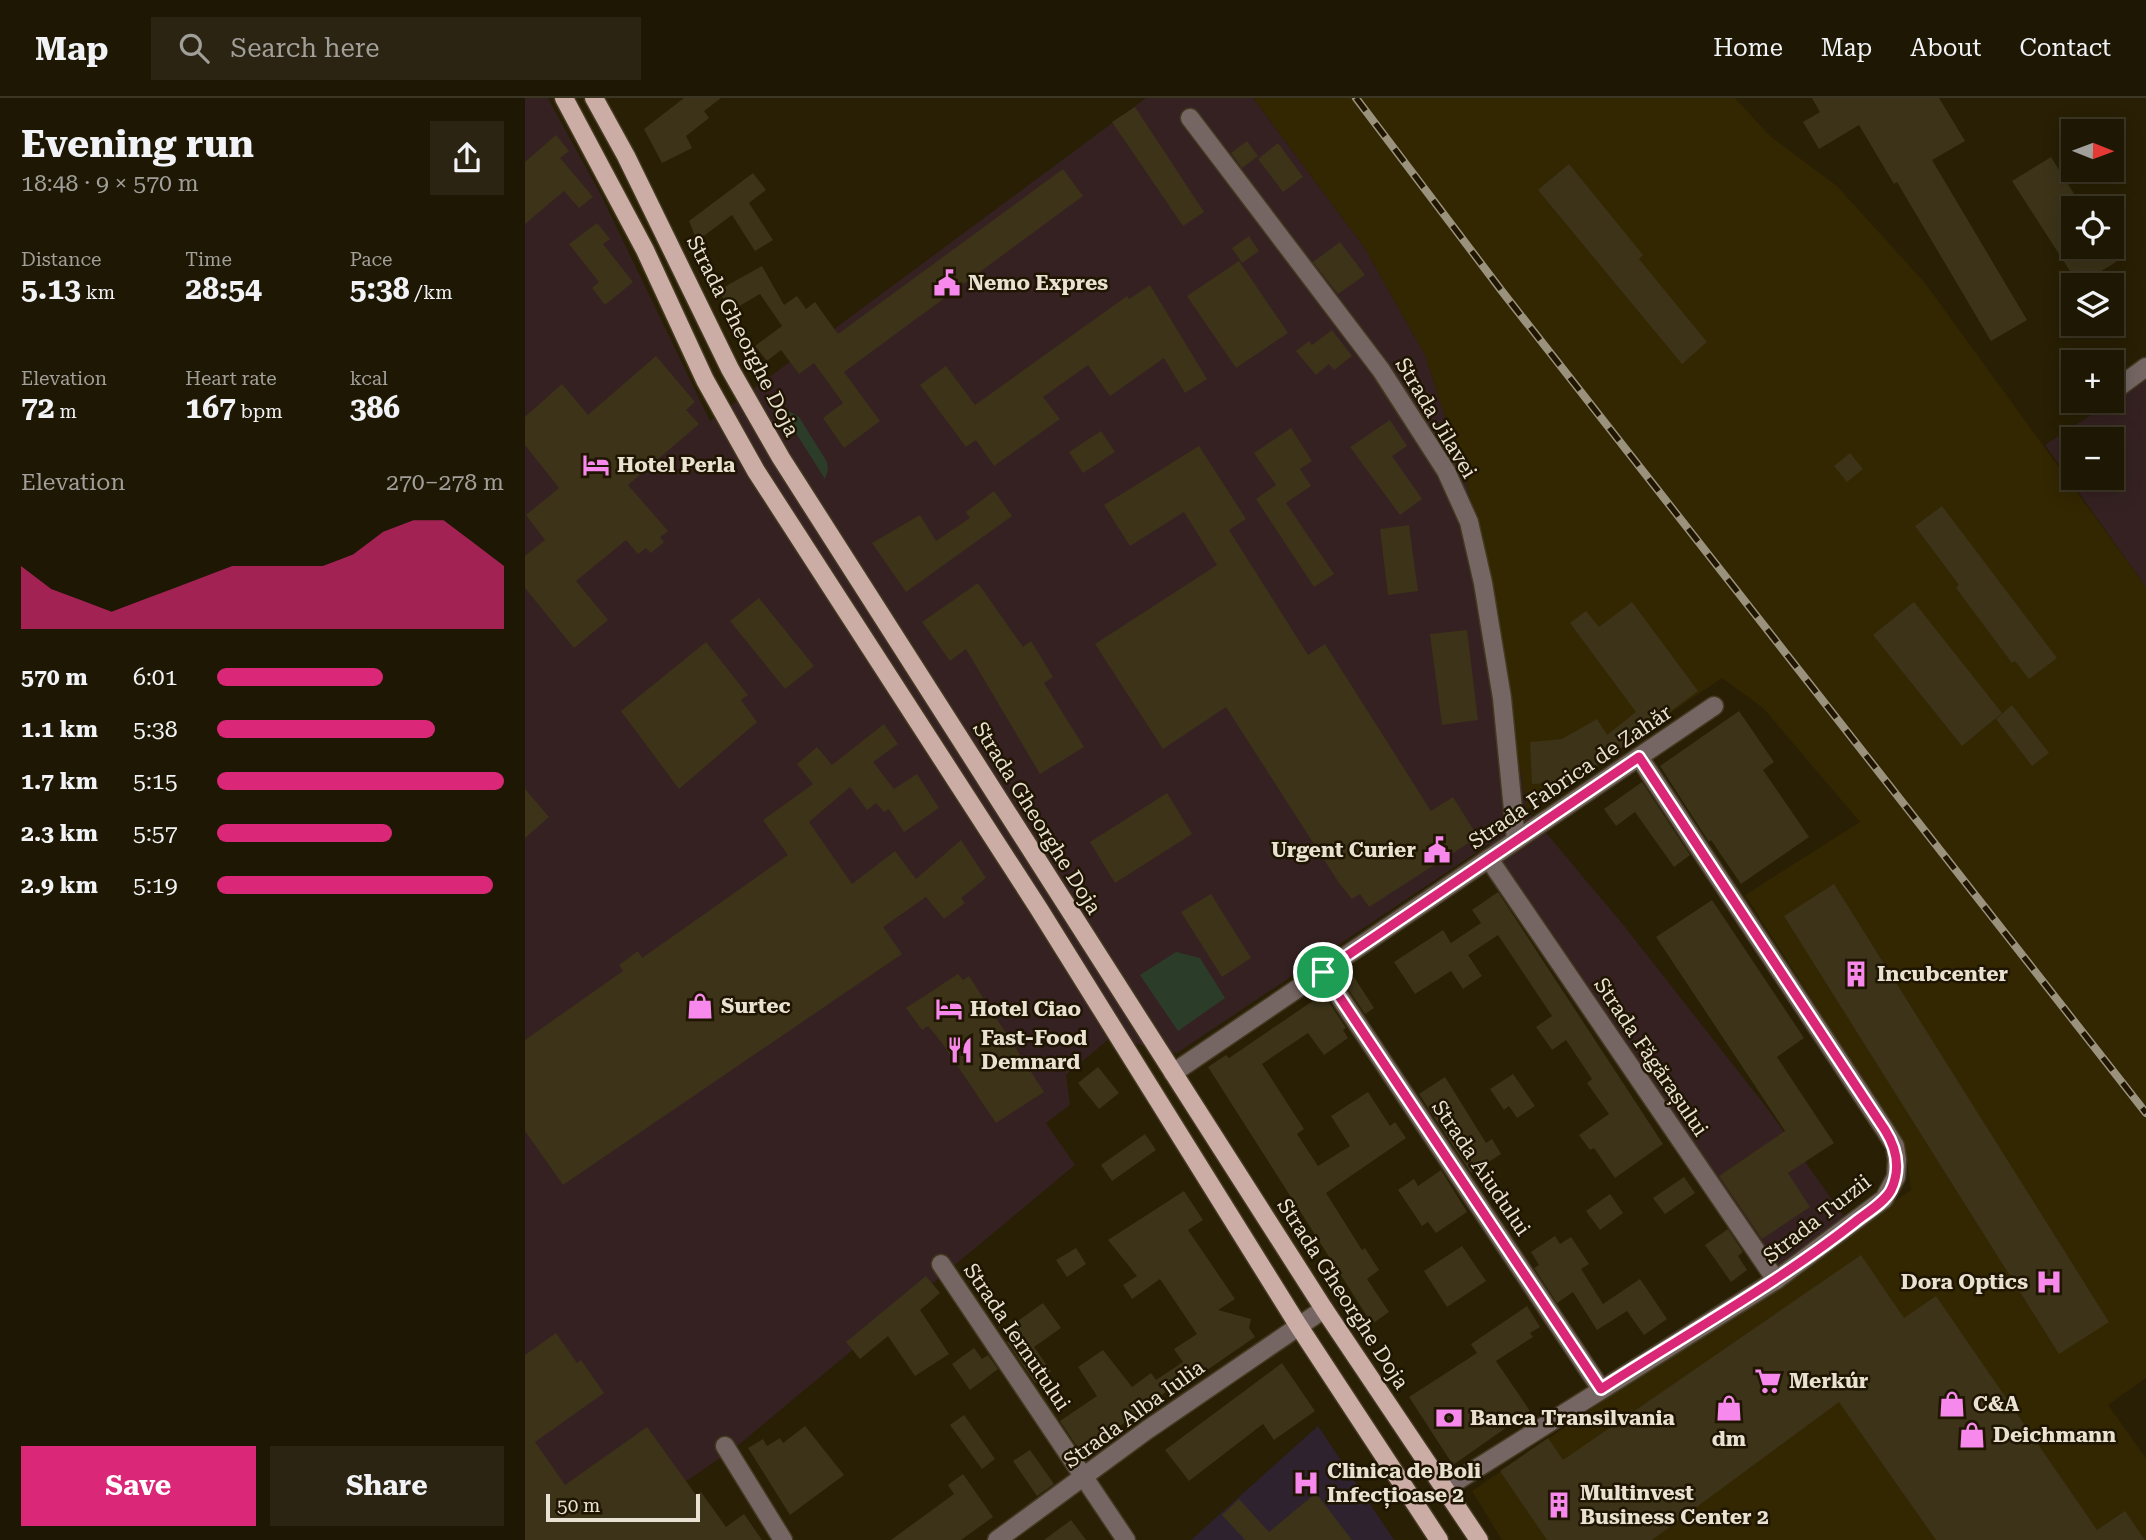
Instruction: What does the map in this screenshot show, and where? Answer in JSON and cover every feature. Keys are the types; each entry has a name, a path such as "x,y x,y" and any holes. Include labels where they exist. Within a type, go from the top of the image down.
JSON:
{"main road":[{"path":"564,98 645,250 705,380 756,471 1039,909 1298,1325 1439,1540"},
{"name":"Strada Gheorghe Doja","path":"594,98 626,156 730,369 781,458 1324,1309 1479,1540"}],"street":[{"name":"Strada Jilavei","path":"1190,118 1381,370 1446,471 1469,522 1483,583 1502,698 1516,841"},
{"path":"2124,383 2146,367"},
{"name":"Strada Fabrica de Zahăr","path":"1173,1073 1714,706"},
{"name":"Strada Turzii","path":"1444,1489 1776,1280 1890,1193 1896,1177 1895,1146 1639,757"},
{"name":"Strada Făgărașului","path":"1489,859 1776,1280"},
{"name":"Strada Aiudului","path":"1323,972 1601,1389"},
{"name":"Strada Iernutului","path":"941,1264 1126,1540"},
{"name":"Strada Alba Iulia","path":"997,1540 1324,1309"},
{"path":"725,1446 783,1540"}],"shaded area":[{"path":"525,98 548,98 601,195 710,421 1146,98 1253,98 1364,247 1425,355 1467,485 1487,565 1527,810 1625,927 1767,1108 1853,1229 1782,1278 1489,844 1177,1053 1110,1038 1066,1075 1070,1105 1046,1123 1075,1165 736,1447 601,1540 525,1540"},
{"path":"1253,98 1735,98 1770,136 1837,186 1925,283 2061,470 2061,490 2075,490 2146,587 2146,1378 2108,1405 2146,1458 2146,1540 1502,1540 1472,1491 1911,1190 1905,1145 1745,895 1860,822 1763,708 1722,678 1527,810 1487,565 1467,485 1425,355 1364,247"},
{"path":"2146,379 2146,587 2077,490 2124,490 2124,427 2073,427 2094,413 2124,413 2124,393"},
{"path":"2061,435 2061,467 2045,445"},
{"name":"Clinica de Boli Infecțioase 2","path":"1318,1426 1394,1540 1191,1540"}],"green space":[{"path":"785,409 799,417 827,462 825,479 782,411"},
{"path":"1176,952 1200,958 1225,998 1178,1031 1140,975"}],"building":[{"path":"684,98 721,98 704,111 709,118 686,136 692,148 662,163 644,129"},
{"path":"1812,98 1939,98 1965,141 1932,160 2027,320 1991,341 1897,182 1894,184 1859,125 1819,149 1803,122 1820,112"},
{"path":"1135,107 1204,212 1183,226 1112,122"},
{"path":"556,135 569,151 560,158 593,197 579,208 564,191 525,224 525,162"},
{"path":"1247,141 1258,156 1242,168 1231,153"},
{"path":"1278,143 1303,177 1283,192 1258,159"},
{"path":"2051,157 2061,173 2061,182 2067,182 2075,196 2061,196 2061,257 2012,181"},
{"path":"1569,164 1643,255 1639,259 1707,342 1682,364 1538,190"},
{"path":"1063,169 1083,196 844,372 880,421 844,448 823,418 843,403 814,363 799,374 781,350 767,361 755,346 782,326 760,294 736,308 732,302 726,305 719,290 762,266 784,305 797,296 806,309 815,302 838,334"},
{"path":"753,173 766,190 749,203 773,240 755,251 732,215 697,241 689,221"},
{"path":"597,223 610,239 603,244 633,282 605,305 592,288 599,282 569,244"},
{"path":"1249,236 1259,251 1242,263 1232,248"},
{"path":"1340,242 1365,275 1338,294 1313,262"},
{"path":"2062,259 2114,259 2116,262 2098,273 2071,273"},
{"path":"1239,261 1288,333 1236,368 1187,296"},
{"path":"1150,285 1207,379 1185,393 1164,358 1110,396 1088,365 1043,397 1060,419 994,466 976,440 966,447 920,385 946,366 975,405 1127,296 1129,299"},
{"path":"1332,330 1352,356 1334,370 1329,364 1316,375 1296,351 1309,341 1312,345"},
{"name":"Hotel Perla","path":"656,356 695,402 686,410 699,424 628,485 668,531 660,537 664,542 651,553 646,548 638,554 626,540 576,581 608,620 574,648 525,588 525,556 545,540 526,515 559,488 525,445 525,417 562,384 588,415"},
{"path":"1390,420 1407,446 1392,456 1422,499 1400,515 1350,447"},
{"path":"1291,428 1312,461 1300,469 1311,486 1286,503 1334,574 1314,587 1256,499 1276,485 1254,453"},
{"path":"1101,431 1115,452 1083,473 1069,452"},
{"path":"1199,446 1246,519 1229,530 1308,655 1325,644 1431,811 1453,797 1478,837 1369,907 1360,894 1352,899 1339,883 1226,707 1163,749 1095,644 1217,565 1184,512 1130,546 1104,505"},
{"path":"1850,453 1863,469 1847,482 1834,466"},
{"path":"994,491 1012,516 906,592 872,543 920,515 936,541 970,518 966,512"},
{"path":"1942,506 2057,658 2029,679 2015,661 2012,663 1956,588 1959,585 1915,526"},
{"path":"1409,525 1418,591 1388,595 1380,529"},
{"path":"978,583 1023,647 1031,641 1053,677 1044,683 1084,747 1040,774 966,649 950,661 922,622"},
{"path":"759,598 814,666 785,689 730,621"},
{"path":"1632,602 1698,691 1590,771 1563,782 1532,784 1530,742 1562,739 1597,719 1607,735 1636,712 1570,623 1586,611 1599,627"},
{"path":"1914,602 2002,713 1962,746 1873,635"},
{"path":"1467,630 1478,720 1442,725 1430,634"},
{"path":"706,642 748,695 741,700 757,722 679,789 621,711"},
{"path":"2012,705 2049,753 2032,766 1996,719"},
{"path":"1739,711 1774,762 1763,770 1809,837 1741,884 1711,840 1709,842 1660,766"},
{"name":"Surtec","path":"884,724 898,744 873,762 894,789 917,774 939,808 904,832 889,809 884,812 876,803 867,810 850,787 809,822 852,884 895,851 916,879 961,840 986,878 961,898 965,903 944,919 926,897 883,927 902,954 563,1185 525,1131 525,1040 623,971 619,965 638,951 642,958 788,855 763,820 813,784 797,764 817,747 832,765"},
{"path":"1642,782 1690,855 1674,867 1635,812 1616,826 1604,809"},
{"path":"525,789 549,817 525,838"},
{"path":"1167,793 1192,834 1115,883 1090,842"},
{"path":"1834,884 2109,1322 2059,1354 1784,916"},
{"path":"1498,892 1663,1144 1615,1178 1594,1148 1590,1150 1579,1135 1609,1114 1587,1083 1592,1079 1566,1040 1552,1050 1536,1027 1552,1016 1498,935 1468,955 1482,976 1463,989 1451,971 1415,994 1394,962 1443,930 1451,943 1481,923 1472,910"},
{"path":"1211,894 1251,958 1222,977 1181,912"},
{"path":"1712,900 1804,1038 1777,1057 1834,1143 1788,1173 1810,1207 1762,1239 1719,1176 1785,1131 1656,937"},
{"path":"958,974 963,980 969,976 1044,1092 996,1123 942,1043 928,1026 922,1030 906,1008"},
{"path":"1354,977 1374,1008 1365,1014 1344,983"},
{"path":"1320,996 1322,999 1325,996 1346,1028 1343,1030 1348,1038 1324,1055 1308,1033 1262,1064 1304,1129 1297,1134 1318,1166 1350,1146 1331,1116 1368,1092 1390,1126 1395,1122 1406,1138 1326,1193 1362,1250 1365,1248 1379,1270 1367,1279 1389,1312 1372,1324 1208,1067 1226,1055 1229,1058"},
{"path":"1098,1067 1119,1093 1099,1109 1078,1083"},
{"path":"1513,1074 1535,1106 1517,1118 1509,1106 1504,1110 1490,1089"},
{"path":"1445,1077 1486,1143 1492,1139 1501,1154 1471,1173 1419,1094"},
{"path":"1145,1134 1156,1150 1112,1181 1101,1165"},
{"path":"1441,1170 1467,1212 1436,1233 1428,1222 1422,1226 1398,1190 1414,1179 1418,1186"},
{"path":"1684,1177 1695,1193 1665,1214 1653,1198"},
{"path":"1184,1191 1203,1220 1188,1230 1235,1299 1218,1310 1251,1319 1249,1328 1255,1337 1194,1379 1190,1374 1082,1454 1060,1421 1097,1396 1078,1367 1103,1350 1132,1387 1151,1373 1156,1380 1183,1362 1174,1349 1197,1334 1160,1279 1132,1299 1123,1285 1137,1276 1108,1240"},
{"path":"1610,1194 1623,1213 1600,1230 1586,1211"},
{"path":"1728,1229 1743,1252 1738,1256 1747,1270 1731,1282 1705,1245"},
{"path":"1555,1236 1560,1244 1571,1237 1589,1264 1581,1269 1603,1304 1640,1279 1667,1319 1644,1335 1627,1311 1597,1330 1573,1292 1557,1303 1534,1268 1539,1265 1531,1252"},
{"path":"1462,1246 1486,1281 1447,1307 1424,1271"},
{"path":"1076,1248 1086,1264 1067,1277 1056,1260"},
{"path":"1861,1255 1904,1318 1936,1296 2097,1530 2125,1511 2145,1540 1936,1540 1839,1402 1652,1540 1547,1540 1500,1471 1548,1438 1563,1460"},
{"path":"926,1276 940,1293 920,1310 949,1354 915,1376 888,1336 860,1359 846,1342"},
{"path":"1043,1303 1061,1328 1034,1347 1051,1371 1035,1383 1007,1342 1014,1337 1008,1328"},
{"path":"1527,1306 1540,1327 1530,1333 1533,1337 1496,1361 1530,1411 1453,1465 1409,1397 1477,1353 1471,1344"},
{"path":"556,1333 577,1363 581,1360 604,1393 535,1442 565,1485 647,1427 696,1495 701,1492 726,1527 744,1514 762,1540 525,1540 525,1355"},
{"path":"974,1348 982,1359 988,1355 998,1369 970,1390 952,1364"},
{"path":"1282,1363 1315,1411 1274,1440 1263,1424 1189,1481 1165,1450"},
{"path":"964,1415 995,1459 982,1469 950,1425"},
{"path":"805,1426 844,1475 790,1515 748,1448 763,1439 767,1446 780,1438 783,1443"},
{"path":"1030,1450 1054,1484 1037,1496 1013,1461"},
{"path":"963,1474 993,1517 961,1540 891,1540 954,1494 948,1485"},
{"path":"1316,1493 1352,1540 1245,1540 1222,1515 1239,1499 1269,1532"},
{"path":"1071,1520 1086,1540 1044,1540"}],"railway":[{"path":"1356,98 1501,290 2146,1113"}],"place":[{"name":"Nemo Expres","path":"947,283"},
{"name":"Hotel Perla","path":"596,465"},
{"name":"Urgent Curier","path":"1437,850"},
{"name":"Incubcenter","path":"1856,974"},
{"name":"Surtec","path":"700,1006"},
{"name":"Hotel Ciao","path":"949,1009"},
{"name":"Fast-Food Demnard","path":"960,1050"},
{"name":"Dora Optics","path":"2049,1282"},
{"name":"Merkúr","path":"1768,1381"},
{"name":"C&A","path":"1952,1404"},
{"name":"dm","path":"1729,1408"},
{"name":"Banca Transilvania","path":"1449,1418"},
{"name":"Deichmann","path":"1972,1435"},
{"name":"Clinica de Boli Infecțioase 2","path":"1306,1483"},
{"name":"Multinvest Business Center 2","path":"1559,1505"}],"route":[{"path":"1639,757 1895,1146 1896,1177 1890,1193 1884,1199 1776,1280 1601,1389 1323,972 1639,757"}]}
